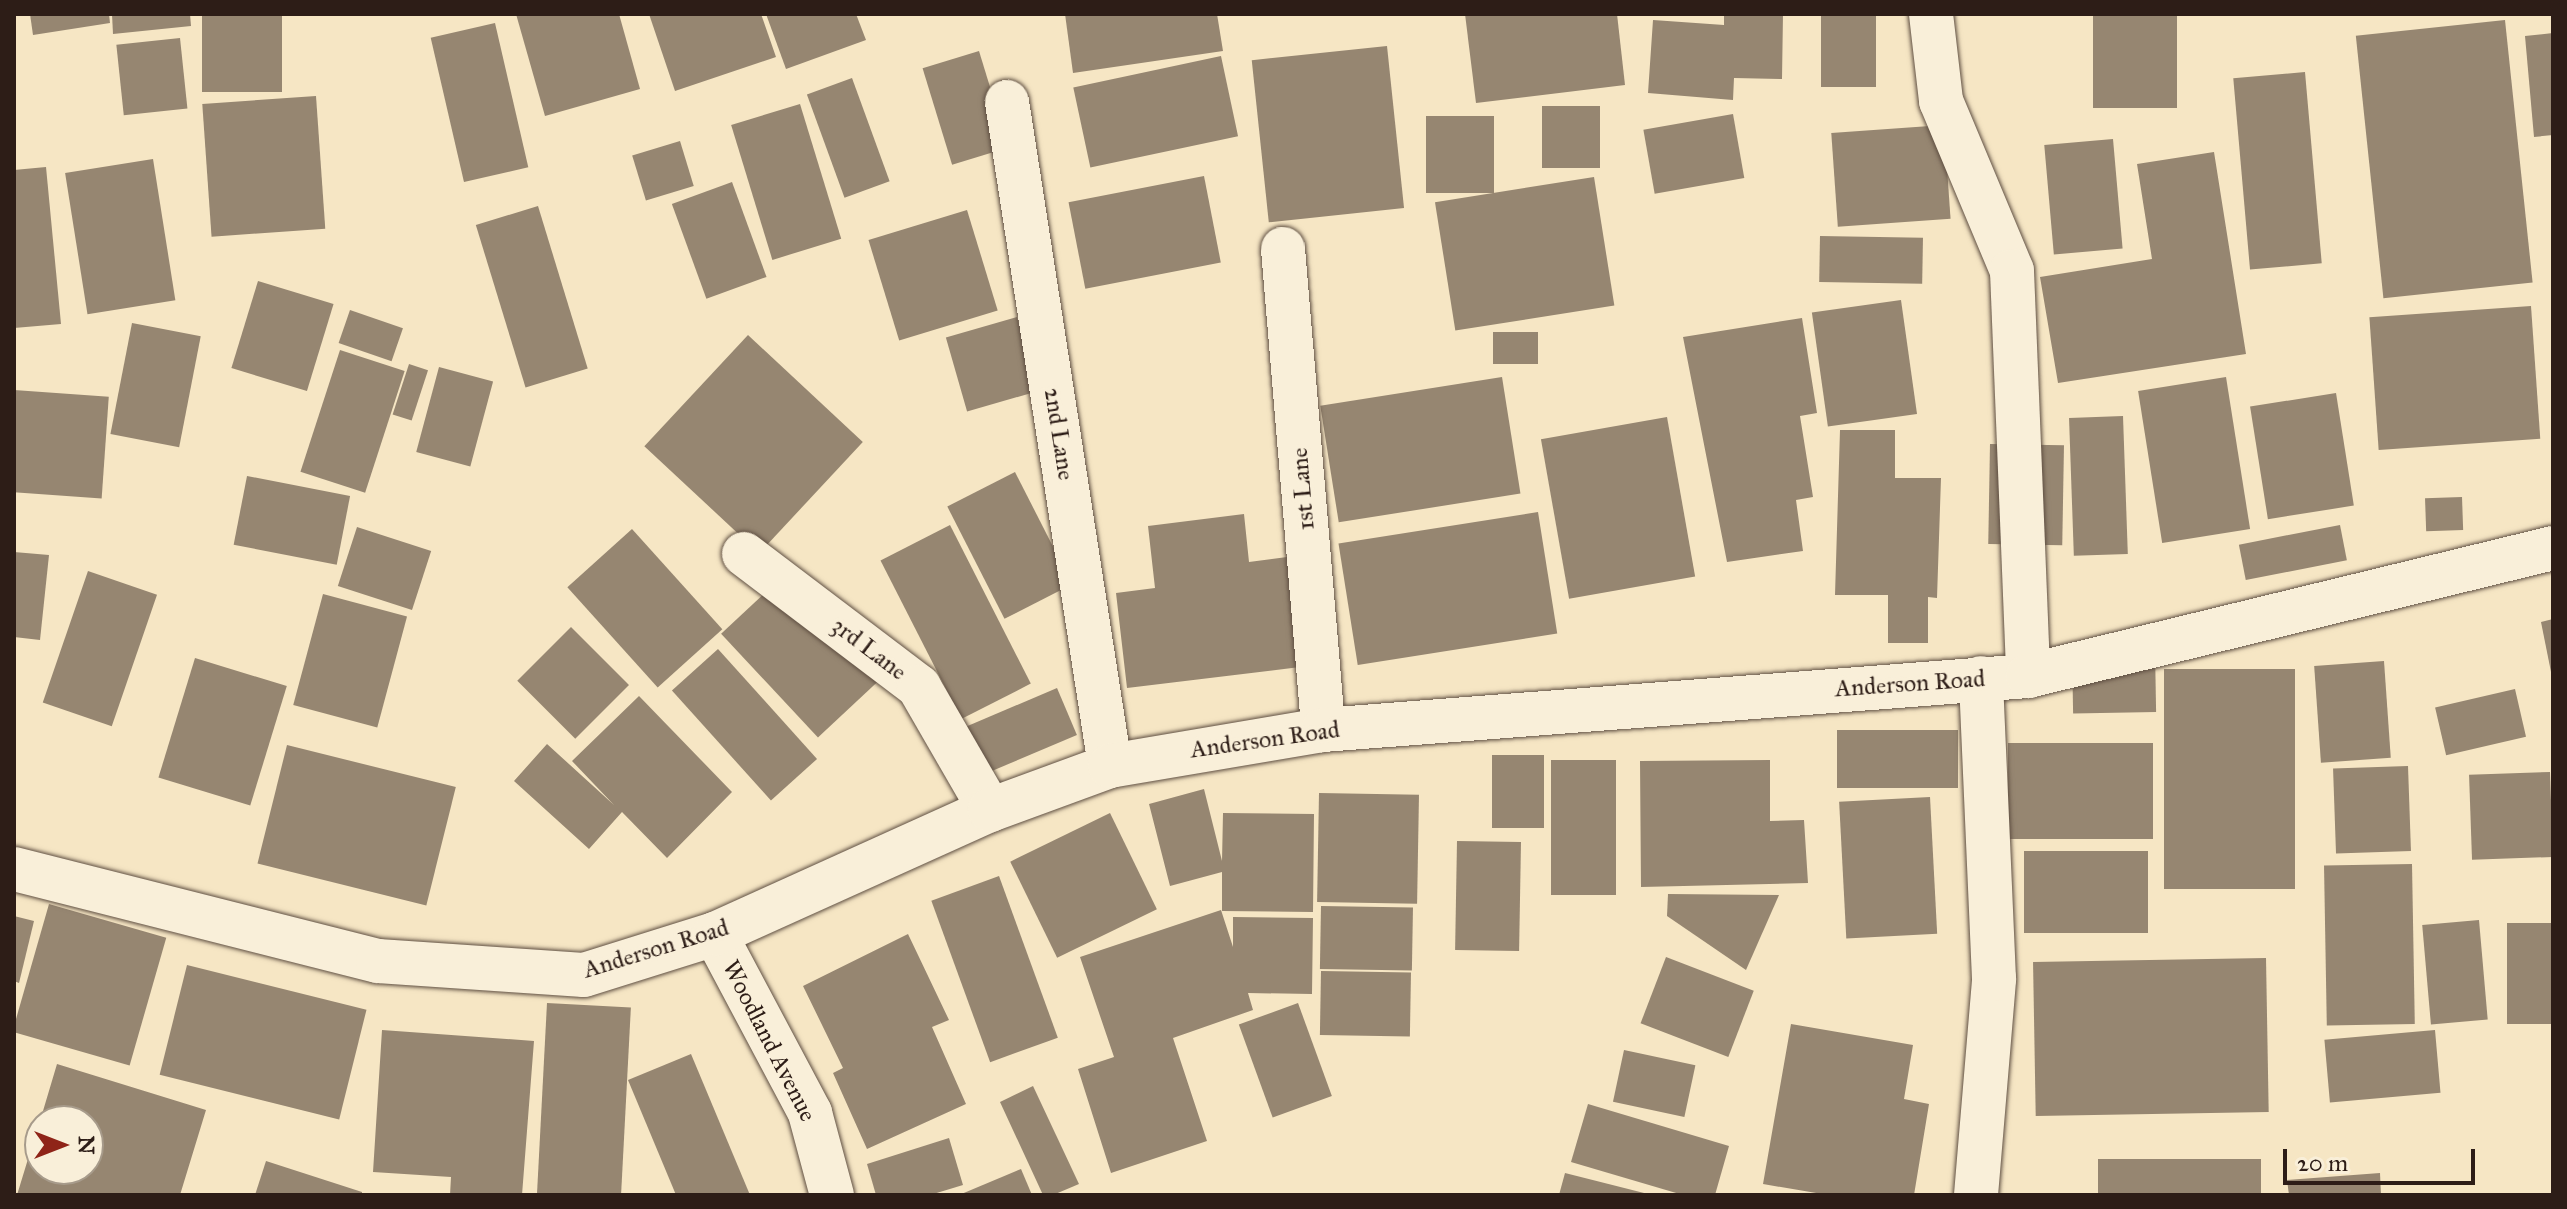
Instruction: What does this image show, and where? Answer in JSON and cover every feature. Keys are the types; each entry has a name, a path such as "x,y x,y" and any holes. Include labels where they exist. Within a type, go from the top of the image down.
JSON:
{"street":[{"path":"1931,14 1941,101 2012,271 2028,676"},
{"name":"2nd Lane","path":"1007,102 1110,766"},
{"name":"1st Lane","path":"1283,249 1323,730"},
{"name":"Anderson Road","path":"14,869 378,961 584,975 715,934 990,810 1110,766 1323,730 2028,676 2553,548"},
{"name":"3rd Lane","path":"744,554 919,687 990,810"},
{"path":"1976,1195 1994,979 1981,678"},
{"name":"Woodland Avenue","path":"715,934 810,1113 832,1195"}],"building":[{"path":"30,14 109,14 110,23 33,35"},
{"path":"112,14 190,14 191,26 113,34"},
{"path":"202,14 282,14 282,92 202,92"},
{"path":"516,14 619,14 640,89 545,116"},
{"path":"649,14 761,14 776,57 675,91"},
{"path":"766,14 856,14 866,40 786,69"},
{"path":"1065,14 1217,14 1223,51 1073,73"},
{"path":"1465,14 1617,14 1625,85 1476,103"},
{"path":"1724,14 1783,14 1782,79 1734,78 1733,100 1648,93 1653,20 1724,25"},
{"path":"1821,14 1876,14 1876,87 1821,87"},
{"path":"2093,14 2177,14 2177,108 2093,108"},
{"path":"2505,20 2533,283 2383,298 2356,36"},
{"path":"495,23 528,167 464,182 431,38"},
{"path":"2553,33 2553,135 2534,137 2525,36"},
{"path":"180,38 187,109 124,115 116,45"},
{"path":"1387,46 1404,208 1269,222 1252,60"},
{"path":"979,51 1009,148 952,165 923,68"},
{"path":"1221,56 1238,136 1090,168 1073,87"},
{"path":"2305,72 2322,263 2250,270 2233,78"},
{"path":"852,78 890,181 845,198 807,94"},
{"path":"316,96 325,229 212,237 202,104"},
{"path":"800,104 841,239 772,260 731,125"},
{"path":"1542,106 1600,106 1600,168 1542,168"},
{"path":"1733,114 1744,178 1655,194 1643,130"},
{"path":"1426,116 1494,116 1494,193 1426,193"},
{"path":"1944,125 1951,219 1838,227 1831,133"},
{"path":"2113,139 2123,249 2054,255 2044,145"},
{"path":"680,141 694,186 646,201 632,156"},
{"path":"2214,152 2246,354 2058,383 2040,277 2152,259 2137,164"},
{"path":"153,159 175,300 87,314 65,173"},
{"path":"46,167 61,324 14,328 14,170"},
{"path":"1204,176 1221,262 1085,289 1069,202"},
{"path":"1594,177 1614,305 1455,331 1435,202"},
{"path":"732,182 767,277 706,299 672,204"},
{"path":"538,206 588,369 526,388 476,225"},
{"path":"967,210 998,310 899,341 869,240"},
{"path":"1820,236 1923,238 1922,284 1819,282"},
{"path":"258,281 334,304 307,391 231,368"},
{"path":"1901,300 1917,414 1828,426 1812,313"},
{"path":"2531,306 2540,439 2379,450 2369,317"},
{"path":"350,310 403,328 392,361 339,343"},
{"path":"1017,317 1038,391 967,411 946,337"},
{"path":"1802,318 1817,413 1800,416 1813,497 1796,500 1803,551 1727,562 1683,337"},
{"path":"132,323 201,336 179,447 110,434"},
{"path":"1493,332 1538,332 1538,364 1493,364"},
{"path":"748,335 863,442 759,553 644,446"},
{"path":"340,350 405,371 365,493 300,472"},
{"path":"409,364 428,370 412,421 393,414"},
{"path":"439,367 493,381 470,466 416,452"},
{"path":"1502,377 1520,494 1339,522 1320,406"},
{"path":"2226,377 2250,529 2162,543 2138,391"},
{"path":"14,390 109,397 102,498 14,492"},
{"path":"2336,393 2354,506 2268,519 2250,407"},
{"path":"2123,416 2128,554 2074,556 2069,418"},
{"path":"1667,417 1695,577 1569,599 1541,439"},
{"path":"1840,430 1895,430 1895,478 1941,478 1937,598 1928,597 1928,643 1888,643 1888,595 1835,595"},
{"path":"1990,444 2064,445 2062,545 1988,544"},
{"path":"1015,472 1072,584 1004,619 947,507"},
{"path":"247,476 350,496 337,565 234,545"},
{"path":"2462,497 2463,530 2426,531 2425,498"},
{"path":"1538,512 1557,633 1358,665 1338,544"},
{"path":"1244,514 1249,562 1287,557 1300,667 1127,688 1116,593 1155,588 1148,526"},
{"path":"950,525 1031,684 961,719 881,560"},
{"path":"2340,525 2347,560 2246,580 2239,545"},
{"path":"357,527 431,551 412,610 338,586"},
{"path":"632,529 722,629 658,688 567,587"},
{"path":"14,552 49,555 40,640 14,637"},
{"path":"88,571 157,595 112,726 43,702"},
{"path":"784,575 881,679 818,738 721,634"},
{"path":"323,594 407,617 377,728 293,705"},
{"path":"2553,619 2553,677 2552,677 2541,622"},
{"path":"571,627 629,685 575,739 517,681"},
{"path":"718,649 817,759 771,800 672,690"},
{"path":"2155,649 2156,712 2073,713 2072,650"},
{"path":"195,658 287,686 250,806 158,778"},
{"path":"2384,661 2391,758 2321,763 2314,666"},
{"path":"2164,669 2295,669 2295,889 2164,889"},
{"path":"1057,688 1077,735 958,785 938,738"},
{"path":"2515,689 2526,737 2446,755 2435,707"},
{"path":"639,696 732,792 667,858 622,812 589,849 514,781 547,744 614,805 572,761"},
{"path":"1837,730 1958,730 1958,788 1837,788"},
{"path":"2008,743 2153,743 2153,839 2008,839"},
{"path":"287,745 456,787 426,905 257,863"},
{"path":"1492,755 1544,755 1544,828 1492,828"},
{"path":"1551,760 1616,760 1616,895 1551,895"},
{"path":"1770,760 1770,821 1804,820 1808,883 1641,887 1640,761"},
{"path":"2408,766 2411,851 2336,854 2333,769"},
{"path":"2550,772 2553,857 2472,860 2469,775"},
{"path":"1204,789 1222,861 1223,813 1314,814 1313,912 1222,911 1222,872 1170,886 1149,804"},
{"path":"1319,793 1419,795 1417,904 1317,902"},
{"path":"1930,797 1937,934 1846,939 1839,802"},
{"path":"1110,813 1157,909 1057,958 1010,862"},
{"path":"1457,841 1521,842 1519,951 1455,950"},
{"path":"2024,851 2148,851 2148,933 2024,933"},
{"path":"2412,864 2415,1024 2327,1026 2324,866"},
{"path":"999,876 1058,1038 990,1062 931,901"},
{"path":"1668,894 1779,895 1746,970 1667,916"},
{"path":"49,904 166,938 130,1065 14,1032"},
{"path":"1321,906 1413,908 1412,971 1320,969"},
{"path":"1221,910 1233,947 1233,917 1313,918 1312,994 1248,993 1253,1010 1173,1038 1207,1141 1111,1173 1078,1069 1114,1057 1080,957"},
{"path":"14,916 34,921 19,983 14,981"},
{"path":"2479,920 2488,1020 2431,1025 2422,925"},
{"path":"2507,923 2553,923 2553,1024 2507,1024"},
{"path":"908,934 949,1020 932,1027 966,1104 867,1149 833,1073 843,1068 803,986"},
{"path":"1666,957 1754,991 1728,1057 1641,1023"},
{"path":"2266,958 2269,1112 2036,1116 2033,962"},
{"path":"187,965 367,1010 339,1119 160,1075"},
{"path":"1321,971 1411,973 1410,1037 1320,1035"},
{"path":"547,1003 631,1007 621,1195 537,1195"},
{"path":"1298,1003 1332,1096 1273,1118 1239,1025"},
{"path":"1791,1024 1913,1045 1904,1099 1929,1104 1914,1195 1828,1195 1763,1184"},
{"path":"382,1030 534,1041 522,1195 450,1195 451,1177 373,1172"},
{"path":"2435,1030 2440,1093 2330,1102 2324,1040"},
{"path":"1624,1050 1695,1065 1684,1117 1613,1102"},
{"path":"691,1054 750,1195 676,1195 628,1080"},
{"path":"57,1064 206,1110 180,1195 17,1195 24,1172 24,1185 104,1185 104,1105 45,1105"},
{"path":"1033,1086 1079,1184 1053,1195 1043,1195 1000,1102"},
{"path":"1588,1104 1729,1146 1715,1195 1683,1195 1571,1162"},
{"path":"949,1138 963,1185 930,1195 876,1195 867,1164"},
{"path":"2098,1159 2261,1159 2261,1195 2098,1195"},
{"path":"266,1161 362,1192 362,1195 255,1195"},
{"path":"1021,1169 1032,1195 959,1195"},
{"path":"1565,1173 1648,1194 1648,1195 1559,1195"},
{"path":"2380,1173 2381,1195 2289,1195 2287,1180"}]}
